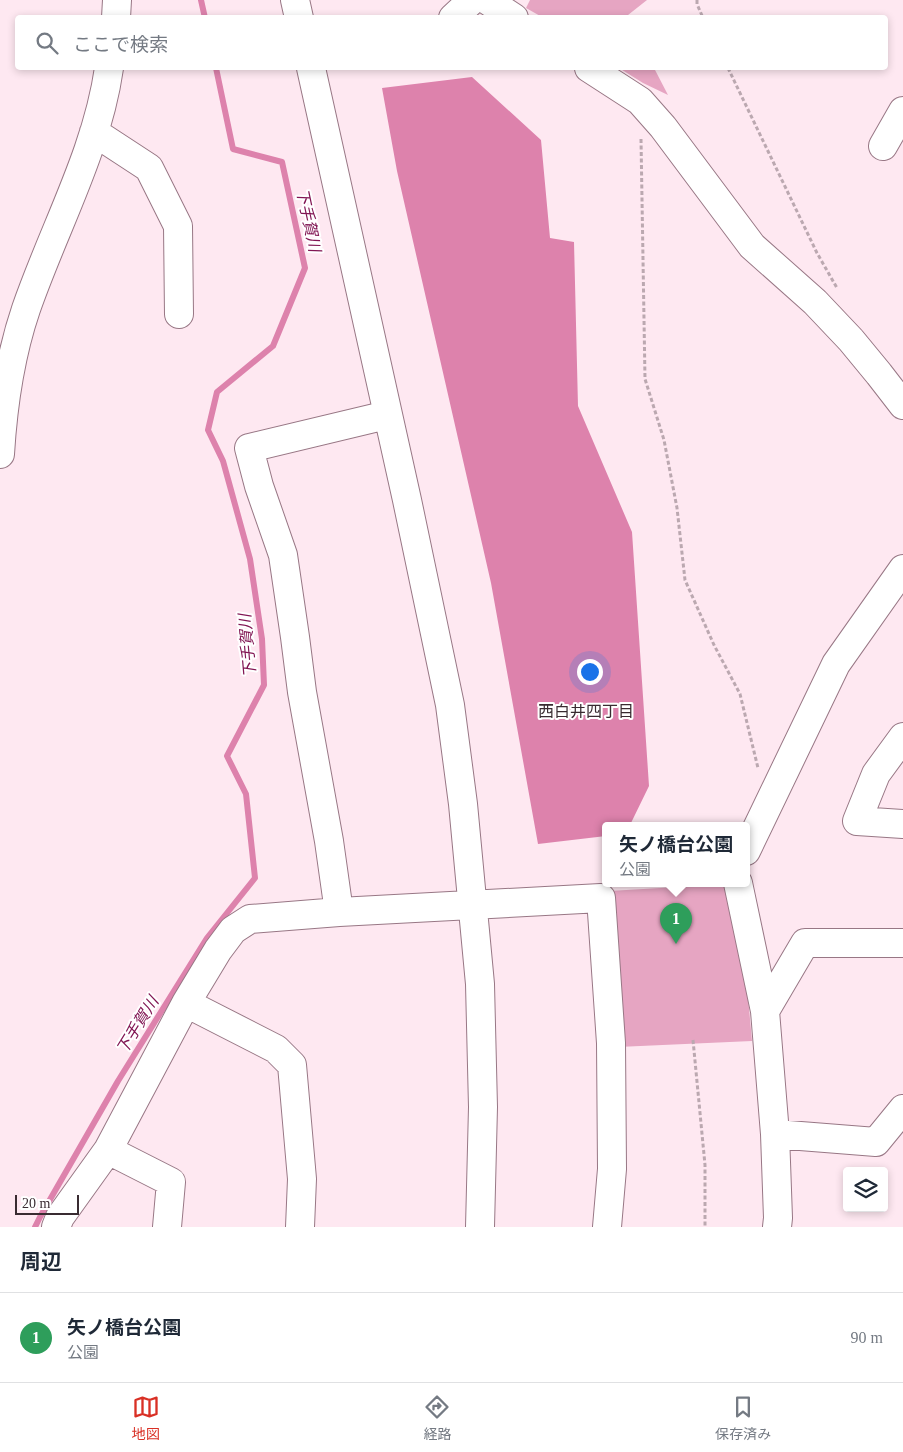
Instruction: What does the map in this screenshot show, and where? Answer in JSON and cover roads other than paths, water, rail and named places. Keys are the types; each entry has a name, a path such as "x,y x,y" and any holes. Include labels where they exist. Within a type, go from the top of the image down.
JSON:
{"street":[{"path":"116,15 117,0"},
{"path":"295,0 298,15"},
{"path":"456,15 472,0"},
{"path":"487,0 510,15"},
{"path":"0,454 2,416 16,343 26,308 80,173 94,132 109,70"},
{"path":"311,70 450,705 463,804 480,984 483,1107 480,1227"},
{"path":"592,70 640,102 664,127 752,246 815,302 845,334 903,405"},
{"path":"882,146 903,111"},
{"path":"94,132 149,168 178,226 179,314"},
{"path":"339,912 329,841 302,692 283,554 259,486 249,448 387,415"},
{"path":"750,843 836,664 903,570"},
{"path":"903,737 876,774 857,821 903,824"},
{"path":"739,887 765,1011 775,1134 777,1227"},
{"path":"56,1227 60,1218 108,1150 186,1003 218,950 233,930 250,920 339,912 601,898 611,1043 612,1169 608,1227"},
{"path":"765,1011 805,943 903,943"},
{"path":"186,1003 276,1048 292,1065 302,1179 300,1227"},
{"path":"775,1134 876,1142 903,1110"},
{"path":"108,1150 171,1182 168,1227"}],"waterway":[{"name":"下手賀川","path":"201,0 204,15"},
{"name":"下手賀川","path":"35,1227 118,1081 207,938 255,878 246,794 227,756 264,685 262,639 250,559 223,461 208,430 217,392 273,346 305,268 282,162 233,149 216,70"}],"place":[{"name":"矢ノ橋台公園","path":"676,944"}],"district":[{"name":"西白井四丁目","path":"586,711"}]}
